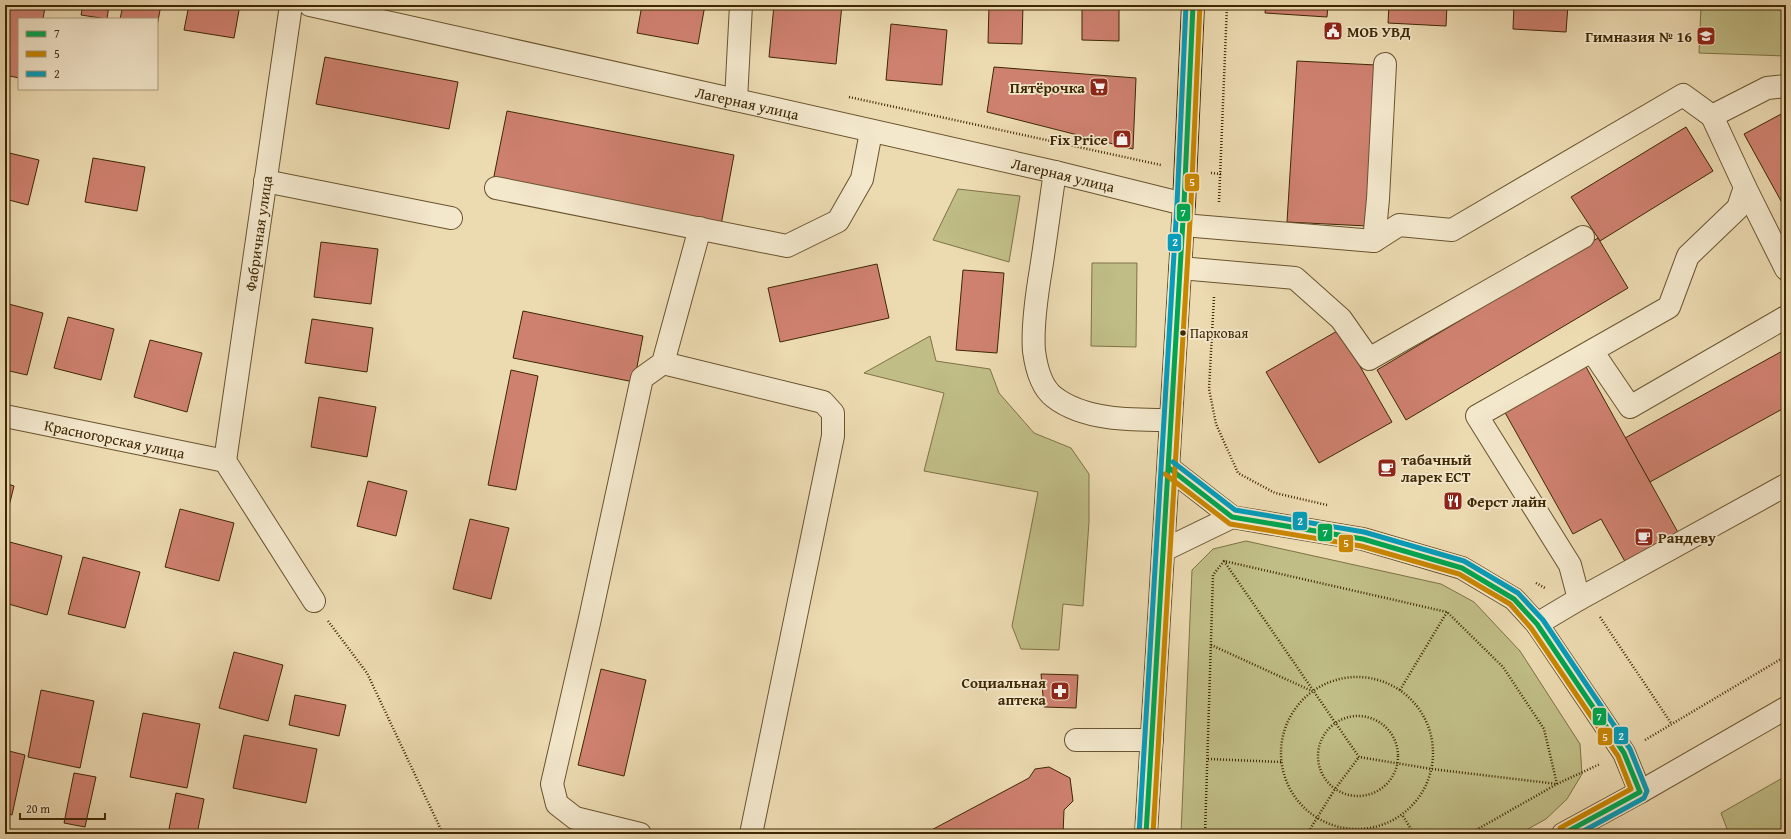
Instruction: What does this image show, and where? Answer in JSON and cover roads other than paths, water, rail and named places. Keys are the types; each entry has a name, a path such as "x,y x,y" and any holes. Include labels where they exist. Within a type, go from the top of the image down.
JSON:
{"main road":[{"path":"1184,214 1193,5"}],"street":[{"name":"Фабричная улица","path":"225,461 291,5"},
{"name":"Лагерная улица","path":"310,5 736,100 871,132 1055,172 1184,214 1218,227 1374,240"},
{"path":"736,100 741,5"},
{"path":"1374,240 1378,199 1385,64"},
{"path":"1712,116 1767,88 1786,86"},
{"path":"1374,240 1399,224 1452,230 1683,95 1712,116 1745,187 1786,269"},
{"path":"496,188 788,246 838,221 862,179 871,132"},
{"path":"1055,172 1036,304 1034,350 1041,380 1053,397 1075,409 1103,417 1133,420 1172,420"},
{"path":"265,181 452,218"},
{"path":"1579,599 1570,565 1477,416 1669,307 1688,256 1738,208 1745,187"},
{"path":"1146,834 1184,214"},
{"path":"640,834 575,818 557,804 552,784 642,378 663,363 700,228"},
{"path":"1180,268 1295,278 1341,318 1368,359 1583,237"},
{"path":"1592,351 1630,407 1786,317"},
{"path":"663,363 823,402 833,413 833,436 751,834"},
{"name":"Красногорская улица","path":"5,416 225,461"},
{"path":"225,461 314,601"},
{"path":"1169,468 1232,517 1364,539 1462,568 1514,600 1537,624 1624,753 1640,792"},
{"path":"1537,624 1579,599 1786,485"},
{"path":"1164,550 1232,517"},
{"path":"1563,834 1640,792 1786,708"},
{"path":"1076,740 1152,740"}],"place":[{"name":"МОБ УВД","path":"1333,31"},
{"name":"Гимназия № 16","path":"1706,36"},
{"name":"Пятёрочка","path":"1099,87"},
{"name":"Fix Price","path":"1122,139"},
{"name":"Парковая","path":"1183,333"},
{"name":"табачный ларек ЕСТ","path":"1387,468"},
{"name":"Ферст лайн","path":"1453,501"},
{"name":"Рандеву","path":"1644,537"},
{"name":"Социальная аптека","path":"1060,691"}]}
